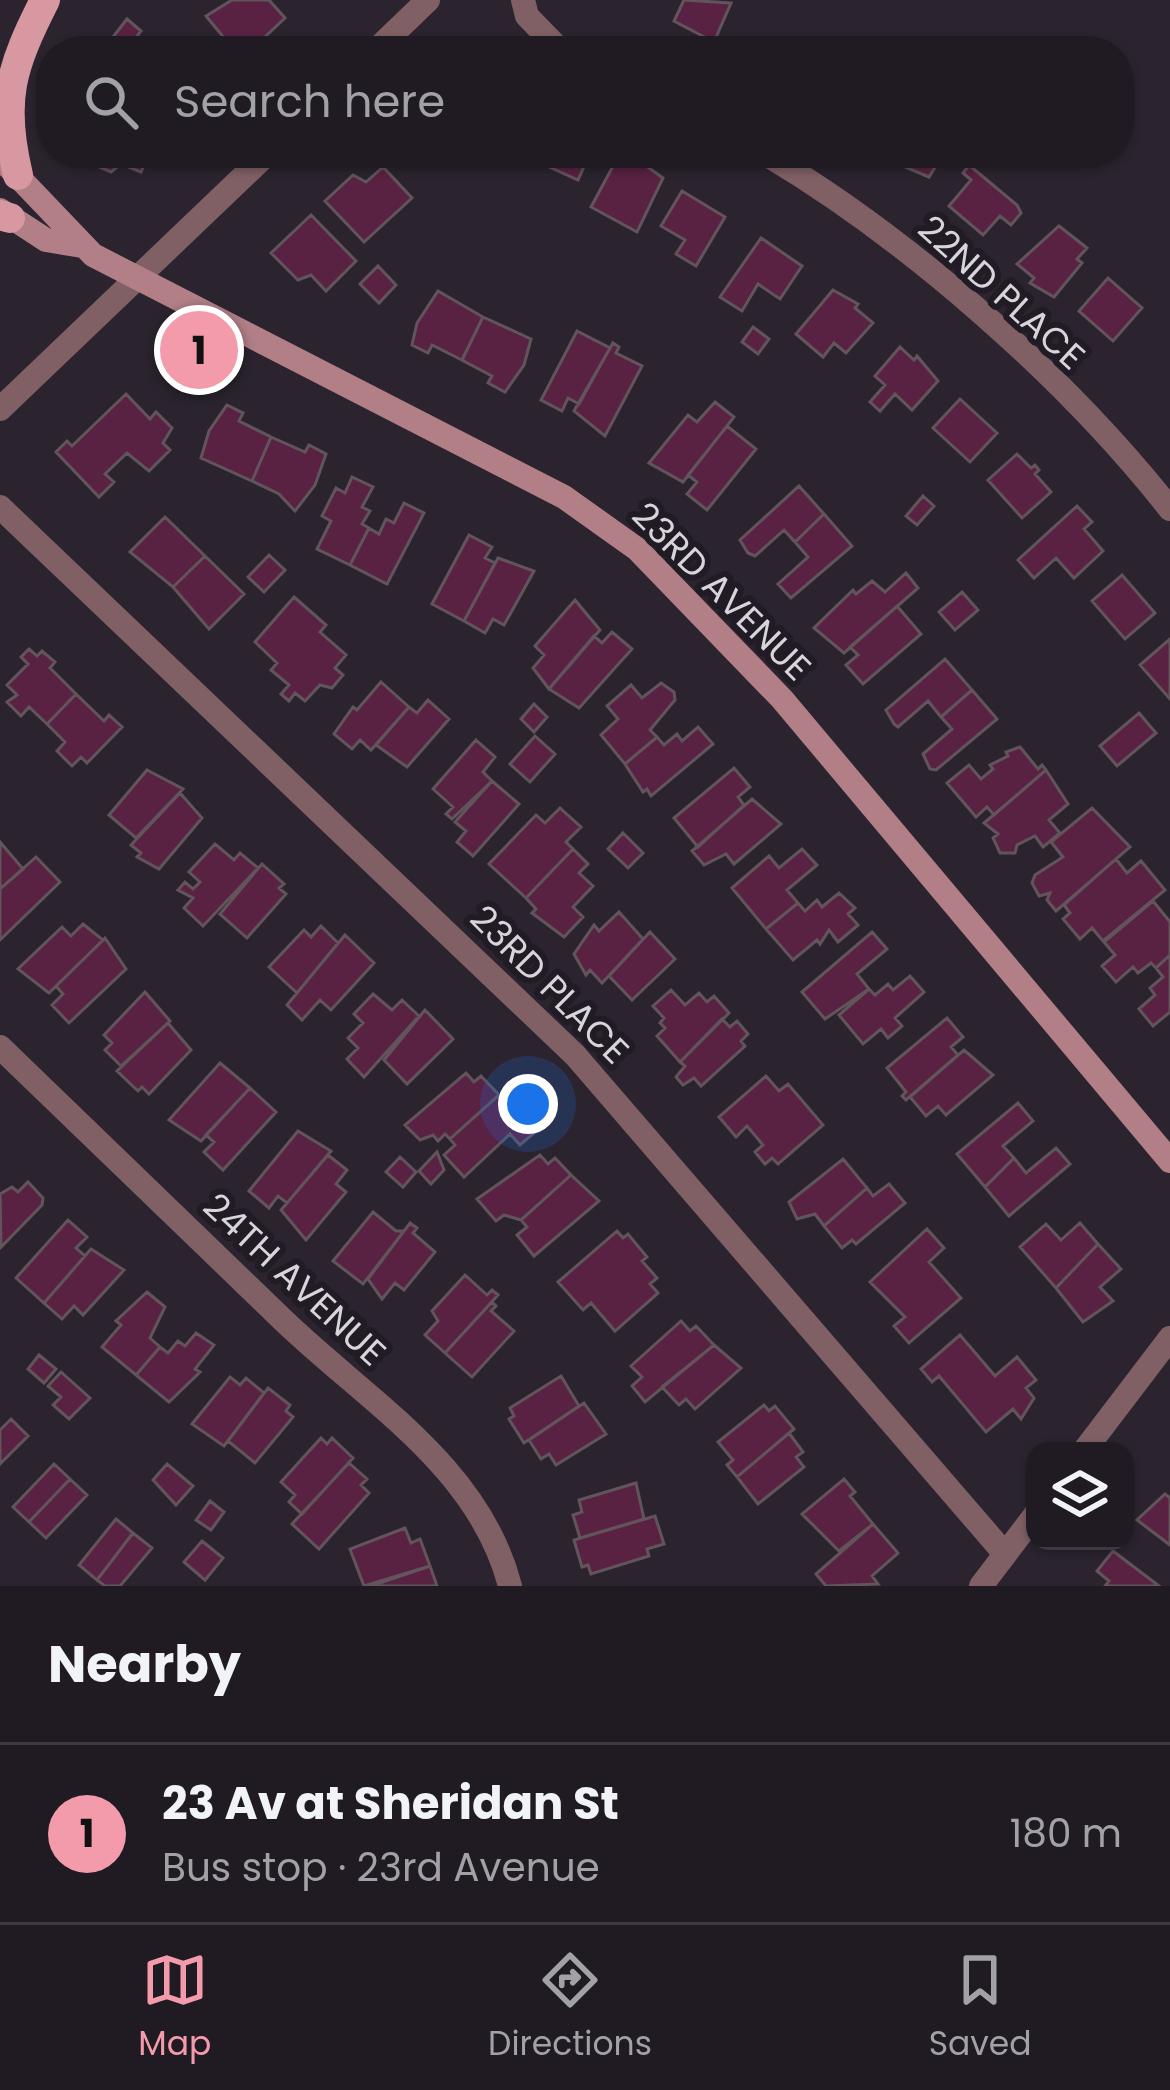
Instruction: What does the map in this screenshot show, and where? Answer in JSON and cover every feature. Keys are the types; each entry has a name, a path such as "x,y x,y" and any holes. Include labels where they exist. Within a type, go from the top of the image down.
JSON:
{"main road":[{"path":"0,35 35,0"},
{"path":"9,167 8,73 45,0"}],"street":[{"path":"391,36 428,0"},
{"path":"523,0 526,16 546,36"},
{"name":"23RD AVENUE","path":"9,167 82,246 135,280 564,496 637,549 782,699 1170,1161"},
{"path":"0,409 252,168"},
{"name":"22ND PLACE","path":"787,168 869,221 946,283 1168,504"},
{"name":"23RD AVENUE","path":"3,214 46,240 82,246"},
{"name":"23RD PLACE","path":"0,507 575,1055 1005,1554"},
{"name":"24TH AVENUE","path":"0,1047 328,1363 421,1441 476,1506 495,1540 510,1586"},
{"path":"1091,1442 1170,1338"},
{"path":"981,1586 1026,1526"}],"building":[{"path":"232,0 269,0 285,18 266,36 223,36 206,16"},
{"path":"684,0 731,3 717,36 703,36 674,21"},
{"path":"127,19 141,31 137,36 114,36"},
{"path":"384,168 412,198 364,242 325,201 353,175 366,182"},
{"path":"552,168 583,168 578,180"},
{"path":"612,168 649,168 663,178 637,232 591,207"},
{"path":"908,168 935,168 929,177"},
{"path":"973,168 1017,205 1021,213 1011,225 1000,216 983,235 949,206 971,180 963,173"},
{"path":"682,191 725,217 696,266 676,254 685,240 661,226"},
{"path":"311,215 356,261 326,291 311,275 298,280 271,253"},
{"path":"1059,226 1087,248 1077,259 1082,263 1054,297 1030,283 1034,278 1017,264"},
{"path":"761,238 802,266 780,299 758,284 742,311 720,297"},
{"path":"378,266 396,285 379,303 360,284"},
{"path":"1108,278 1142,308 1113,341 1079,311"},
{"path":"833,290 858,304 855,308 873,323 846,353 834,343 823,357 796,334"},
{"path":"438,291 483,317 462,360 432,345 428,353 412,345 417,323"},
{"path":"483,317 531,339 524,365 505,392 488,383 492,376 462,360"},
{"path":"753,327 769,339 758,354 742,342"},
{"path":"577,331 610,348 579,404 568,398 562,411 541,400"},
{"path":"613,343 619,347 616,353 642,366 605,436 574,411"},
{"path":"900,347 914,360 917,356 938,381 912,410 895,394 880,411 870,402 885,385 875,376"},
{"path":"126,394 150,419 156,412 172,428 163,443 170,450 149,471 127,453 105,474 114,482 99,497 56,452 67,441 72,446"},
{"path":"960,399 997,433 970,462 933,428"},
{"path":"715,402 734,417 683,482 649,463 688,415 697,422"},
{"path":"227,405 243,413 239,421 271,437 252,481 201,458 209,431"},
{"path":"727,426 756,449 707,510 687,494 697,482 688,475"},
{"path":"271,437 305,452 309,445 326,454 315,485 295,511 279,494 252,481"},
{"path":"1017,454 1031,468 1035,465 1039,470 1035,474 1051,492 1022,518 988,480"},
{"path":"352,477 373,487 362,507 370,511 362,524 369,528 350,565 317,549 331,521 322,516 336,488 345,493"},
{"path":"799,486 824,514 795,542 784,530 755,556 748,553 740,540"},
{"path":"923,496 934,506 917,525 906,516"},
{"path":"404,503 424,513 387,584 350,565 369,528 379,534 386,519 394,523"},
{"path":"1077,506 1092,522 1084,529 1103,551 1074,578 1056,558 1034,578 1018,560"},
{"path":"824,514 852,546 791,598 778,584 808,557 795,542"},
{"path":"165,517 205,556 173,587 130,552"},
{"path":"469,535 492,547 485,558 495,563 464,621 432,604"},
{"path":"269,555 285,570 264,592 248,577"},
{"path":"205,556 244,594 209,629 173,587"},
{"path":"498,558 534,571 504,625 493,619 485,633 464,621"},
{"path":"906,573 918,588 844,653 814,628 853,590 856,594 872,581 885,592"},
{"path":"1122,575 1155,613 1125,639 1092,601"},
{"path":"962,592 978,610 955,630 939,612"},
{"path":"294,597 326,625 320,632 346,655 335,668 343,675 332,688 320,685 305,701 295,693 289,701 281,694 289,685 271,670 277,663 255,642"},
{"path":"575,600 600,630 549,689 533,668 544,655 535,646"},
{"path":"897,606 921,634 863,684 846,665 858,655 850,647"},
{"path":"612,632 632,649 579,708 549,689 594,636 602,643"},
{"path":"1170,639 1170,699 1140,665"},
{"path":"29,649 37,656 42,651 55,662 50,668 76,694 47,724 29,707 21,716 7,702 17,695 7,685 28,664 21,657"},
{"path":"945,659 972,690 941,717 928,701 898,727 886,710"},
{"path":"381,682 409,707 371,750 360,740 352,749 334,734 353,707 357,710"},
{"path":"661,683 674,692 675,700 650,730 657,737 625,764 601,735 618,719 607,706 631,685 642,698"},
{"path":"972,690 997,719 936,770 930,769 923,754 952,729 941,717"},
{"path":"76,694 104,721 109,715 122,727 87,763 81,757 72,766 57,751 65,742 47,724"},
{"path":"428,700 449,719 407,767 376,745 409,707 417,713"},
{"path":"534,704 547,717 534,732 521,719"},
{"path":"1139,713 1156,733 1117,766 1100,746"},
{"path":"698,727 713,744 651,796 647,789 643,792 625,764 657,737 664,745 677,734 682,741"},
{"path":"535,736 555,754 530,782 510,764"},
{"path":"476,740 495,757 483,772 492,781 452,819 446,814 453,807 433,789"},
{"path":"1020,747 1038,769 1042,765 1046,770 994,815 987,807 976,817 947,783 969,765 981,779 993,769 990,765"},
{"path":"734,768 750,787 738,797 744,805 698,847 674,818"},
{"path":"147,770 183,789 136,838 109,815"},
{"path":"1046,770 1068,804 1049,820 1060,833 1043,847 1035,836 1017,845 1015,853 1000,853 993,838 998,834 984,823"},
{"path":"492,781 519,804 473,856 457,842 466,831 455,822"},
{"path":"180,793 202,818 159,869 137,857 141,853 131,845"},
{"path":"752,799 781,824 734,864 726,854 704,865 692,851"},
{"path":"560,808 581,827 566,842 573,849 526,898 489,864 536,815 545,823"},
{"path":"1092,808 1130,847 1056,911 1047,900 1050,893 1039,896 1032,883 1035,875 1063,857 1051,842"},
{"path":"623,833 643,853 628,868 608,849"},
{"path":"0,842 23,869 0,889"},
{"path":"215,844 234,860 240,853 258,868 203,926 184,908 193,898 178,890 185,882 193,889 200,882 189,872"},
{"path":"573,849 588,864 579,873 593,886 573,907 583,917 564,937 532,913 536,909 526,898"},
{"path":"802,849 817,865 787,890 798,903 766,929 732,888 769,856 779,868"},
{"path":"36,857 60,882 0,940 0,889"},
{"path":"1116,859 1127,873 1141,861 1165,890 1103,941 1092,928 1080,939 1063,919 1070,913 1064,905"},
{"path":"262,864 284,884 279,888 286,894 247,938 220,914"},
{"path":"839,893 855,908 848,914 858,925 838,942 829,930 820,944 817,940 793,960 766,929 798,903 805,911 817,900 822,907"},
{"path":"1153,901 1170,922 1170,955 1156,968 1151,963 1138,973 1133,967 1116,982 1102,966 1115,955 1104,942"},
{"path":"619,912 643,939 602,983 590,970 586,975 574,954 594,925 599,931"},
{"path":"83,924 103,940 49,993 18,969 62,927 71,936"},
{"path":"321,926 338,943 297,993 269,967 304,930 311,937"},
{"path":"650,932 675,959 632,1000 609,976"},
{"path":"872,932 887,949 857,974 869,989 825,1019 802,992"},
{"path":"345,935 374,963 331,1010 320,1000 302,1020 287,1005"},
{"path":"105,938 126,969 69,1023 52,1005 63,994 56,986"},
{"path":"1170,955 1170,1012 1153,1026 1139,1009 1155,995 1150,988 1163,977 1156,968"},
{"path":"910,976 924,992 895,1018 902,1026 888,1038 881,1029 863,1044 839,1015 869,989 875,995 888,984 893,990"},
{"path":"671,990 685,1005 699,993 707,1002 714,996 729,1013 680,1062 657,1036 665,1028 660,1023 664,1018 653,1006"},
{"path":"145,992 170,1021 121,1066 105,1050 112,1043 104,1035"},
{"path":"373,994 392,1010 402,1000 419,1016 364,1077 347,1059 358,1048 348,1038 363,1023 354,1014"},
{"path":"425,1010 453,1039 407,1084 384,1060"},
{"path":"947,1018 963,1037 951,1047 958,1055 906,1100 902,1096 906,1092 887,1068"},
{"path":"722,1019 730,1027 737,1021 748,1034 741,1041 745,1046 701,1086 694,1078 683,1085 676,1077 685,1066 680,1062"},
{"path":"168,1023 191,1050 149,1094 142,1087 138,1091 117,1071"},
{"path":"964,1050 993,1075 946,1115 938,1106 926,1116 910,1097"},
{"path":"220,1063 250,1088 201,1141 169,1120"},
{"path":"466,1073 474,1082 481,1076 499,1095 450,1139 445,1134 438,1141 433,1135 420,1140 405,1125"},
{"path":"766,1076 779,1091 788,1084 823,1125 778,1164 772,1158 765,1164 755,1152 763,1145 747,1126 736,1137 719,1117"},
{"path":"250,1088 276,1112 223,1170 204,1152 214,1142 206,1135"},
{"path":"499,1095 541,1127 520,1145 510,1134 464,1177 444,1155 455,1145 450,1139"},
{"path":"1018,1103 1033,1121 1003,1146 1014,1158 985,1187 957,1154"},
{"path":"298,1131 331,1151 287,1203 278,1196 269,1208 249,1191"},
{"path":"1056,1148 1070,1164 1009,1216 985,1187 1014,1158 1026,1173"},
{"path":"437,1152 444,1170 431,1184 419,1171"},
{"path":"328,1155 347,1170 336,1184 346,1192 306,1240 281,1210"},
{"path":"540,1155 548,1164 555,1158 571,1175 521,1220 504,1215 496,1221 477,1199"},
{"path":"400,1157 416,1172 403,1187 386,1172"},
{"path":"843,1159 867,1188 824,1226 815,1214 797,1219 789,1202"},
{"path":"571,1175 599,1201 534,1256 517,1235 527,1227 521,1220"},
{"path":"28,1182 43,1198 42,1205 1,1247 0,1194 12,1187 18,1192"},
{"path":"889,1184 905,1203 856,1244 852,1240 842,1248 824,1226 867,1188 873,1196"},
{"path":"373,1212 396,1231 404,1231 363,1284 333,1261"},
{"path":"68,1220 87,1237 76,1248 85,1256 44,1303 16,1278"},
{"path":"410,1223 417,1228 413,1233 435,1252 404,1290 395,1283 382,1299 368,1279"},
{"path":"1080,1223 1098,1244 1056,1288 1020,1247 1046,1224 1061,1240"},
{"path":"927,1229 944,1248 929,1262 961,1298 909,1343 894,1326 905,1317 870,1282"},
{"path":"617,1231 623,1238 628,1234 647,1257 642,1261 657,1278 650,1284 658,1293 615,1331 591,1303 583,1310 558,1282"},
{"path":"1098,1244 1121,1269 1100,1287 1113,1301 1083,1322 1056,1288"},
{"path":"91,1249 124,1270 83,1315 74,1306 62,1319 44,1303"},
{"path":"465,1275 487,1295 492,1290 498,1295 445,1353 425,1335 438,1321 432,1311"},
{"path":"147,1292 165,1307 150,1338 160,1347 136,1375 102,1347 121,1325 116,1321"},
{"path":"492,1302 496,1306 491,1311 514,1331 472,1377 445,1353"},
{"path":"681,1321 690,1331 696,1326 714,1345 645,1402 632,1386 642,1377 631,1366"},
{"path":"196,1333 214,1345 195,1369 200,1372 169,1402 136,1375 160,1347 168,1353 178,1341 185,1346"},
{"path":"960,1335 995,1376 1017,1357 1036,1380 1026,1388 1034,1398 1021,1419 1013,1409 986,1432 939,1376 932,1382 921,1369"},
{"path":"714,1345 741,1368 695,1409 686,1399 679,1405 662,1387"},
{"path":"39,1355 56,1369 44,1383 28,1369"},
{"path":"61,1372 90,1398 69,1419 53,1405 61,1397 48,1386"},
{"path":"561,1376 579,1406 524,1443 509,1419 514,1416 510,1408"},
{"path":"230,1377 240,1385 246,1378 264,1393 224,1446 192,1424"},
{"path":"268,1388 290,1405 286,1411 293,1417 255,1463 228,1441"},
{"path":"584,1403 606,1434 556,1465 549,1454 541,1459 529,1440"},
{"path":"764,1405 769,1411 775,1406 794,1429 737,1477 727,1465 733,1460 718,1442"},
{"path":"11,1419 28,1436 0,1464 0,1430"},
{"path":"789,1433 803,1452 796,1457 804,1467 758,1504 737,1477"},
{"path":"321,1438 327,1444 332,1438 353,1458 302,1514 289,1502 295,1495 281,1482"},
{"path":"349,1463 367,1479 361,1485 369,1493 319,1549 292,1524"},
{"path":"54,1464 70,1479 29,1522 13,1507"},
{"path":"167,1464 193,1486 176,1505 153,1480"},
{"path":"70,1479 87,1495 46,1538 29,1522"},
{"path":"844,1479 855,1492 850,1496 873,1524 839,1551 802,1514"},
{"path":"636,1483 644,1519 580,1538 573,1515 582,1512 579,1500"},
{"path":"1165,1494 1170,1498 1170,1545 1137,1520"},
{"path":"210,1501 224,1512 211,1530 196,1520"},
{"path":"655,1516 664,1544 647,1549 649,1556 591,1574 588,1565 582,1567 574,1540"},
{"path":"116,1519 133,1533 97,1580 79,1565"},
{"path":"873,1524 898,1553 872,1576 878,1584 826,1586 816,1574"},
{"path":"405,1528 411,1543 420,1539 430,1566 364,1586 350,1549"},
{"path":"133,1533 152,1548 120,1586 105,1586 97,1580"},
{"path":"202,1541 223,1558 205,1580 184,1562"},
{"path":"1113,1551 1159,1586 1105,1586 1109,1581 1097,1571"},
{"path":"430,1566 437,1586 371,1586"}],"place":[{"name":"23 Av at Sheridan St","path":"199,350"}]}
